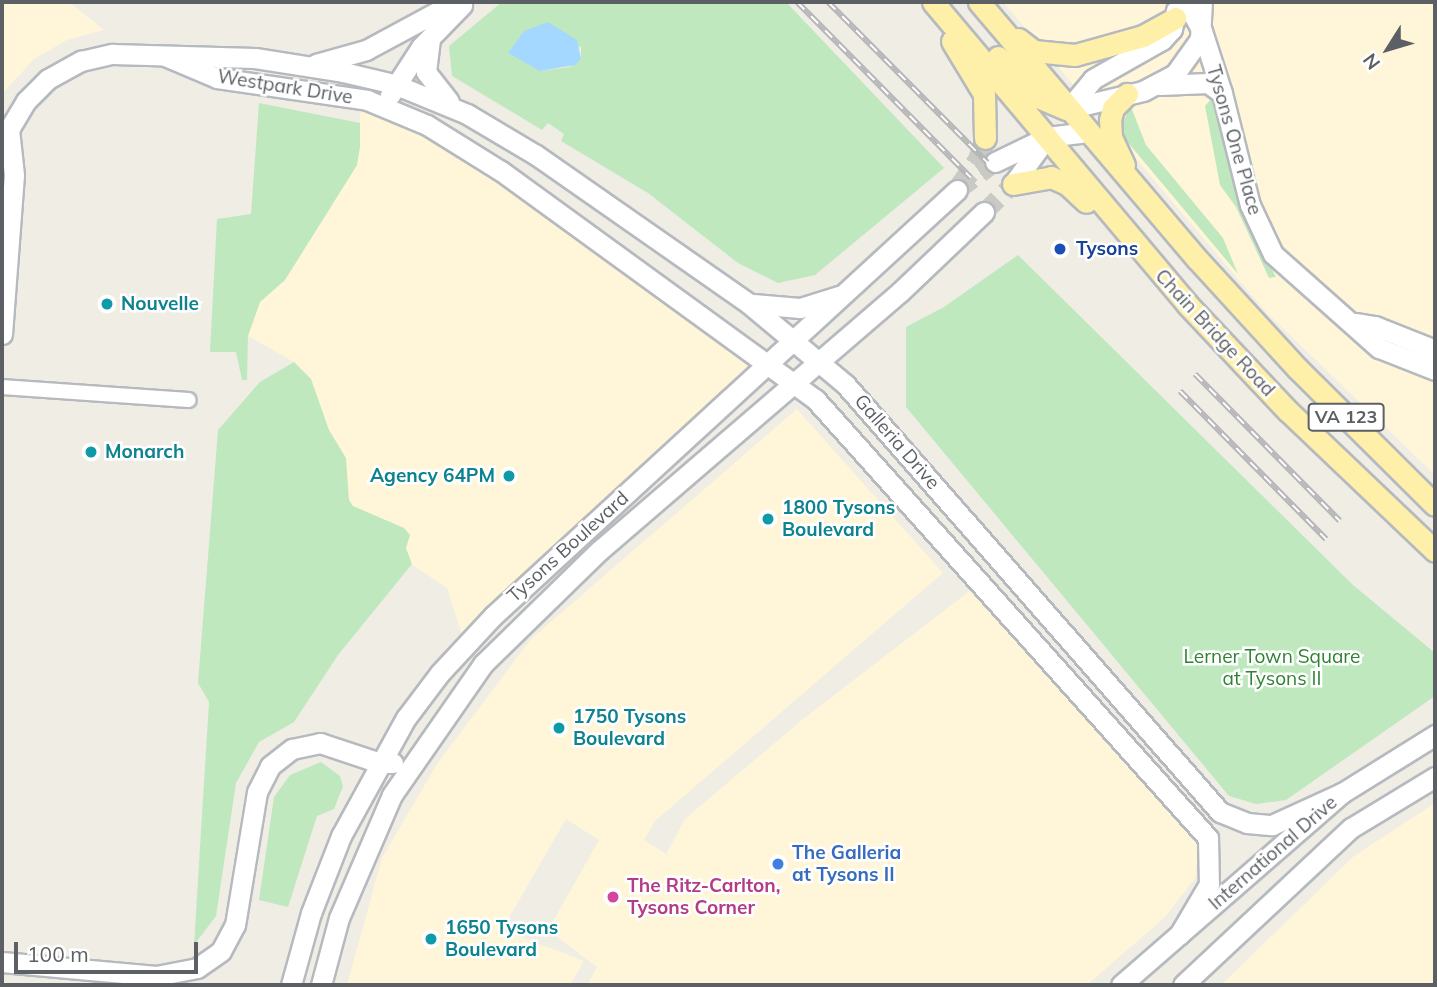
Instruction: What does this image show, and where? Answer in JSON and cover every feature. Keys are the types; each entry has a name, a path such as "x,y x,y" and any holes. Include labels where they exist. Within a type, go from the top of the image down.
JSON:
{"main road":[{"path":"926,2 977,79 987,109 985,138"},
{"name":"Chain Bridge Road","path":"933,2 1055,136 1070,166 1159,273 1288,411 1435,551"},
{"path":"950,2 1013,75 1058,107 1055,136"},
{"path":"984,8 1034,51 1052,56 1116,45 1179,7"},
{"name":"Chain Bridge Road","path":"984,8 1040,75 1058,107 1086,132 1297,368 1435,505"},
{"path":"1127,94 1113,108 1110,120 1111,137 1133,186"},
{"path":"1013,184 1051,177 1067,184 1159,273"},
{"path":"1402,520 1435,563"}],"street":[{"path":"304,66 366,50 455,2"},
{"path":"386,106 394,84 430,36 466,2"},
{"name":"Tysons One Place","path":"1202,2 1202,31 1222,93 1250,205 1262,235 1287,269 1355,323 1379,348 1435,370"},
{"path":"1058,107 1093,79 1162,40 1179,7"},
{"name":"Tysons One Place","path":"1179,7 1202,31"},
{"path":"1156,85 1186,64 1202,31"},
{"path":"430,36 426,64 429,80 467,114"},
{"name":"Westpark Drive","path":"2,334 14,175 6,135 37,88 73,64 112,54 200,54 304,66 394,84"},
{"name":"Westpark Drive","path":"165,56 217,78 348,96 386,106"},
{"path":"1058,107 1127,94 1156,85 1208,83 1222,93"},
{"name":"Galleria Drive","path":"394,84 467,114 546,162 748,303 819,360 875,417 1220,813 1247,823 1272,825 1342,793"},
{"name":"Galleria Drive","path":"386,106 479,156 793,381 839,422 1208,838 1209,884 1179,935"},
{"path":"995,162 1055,136 1086,132"},
{"path":"1013,184 1055,136"},
{"name":"Tysons Boulevard","path":"291,985 311,913 341,836 406,718 465,644 852,290 957,190"},
{"name":"Tysons Boulevard","path":"321,985 339,918 392,795 412,762 483,664 538,608 793,381 900,292 984,212"},
{"path":"748,303 800,308 852,290"},
{"path":"1355,323 1376,326 1435,350"},
{"path":"2,387 189,400"},
{"name":"International Drive","path":"1121,985 1342,793 1435,735"},
{"path":"2,962 144,975 184,972 210,960 230,938 257,792 270,766 292,749 320,743 380,763 412,762"},
{"path":"380,763 392,795"},
{"name":"International Drive","path":"1183,985 1351,828 1435,776"},
{"path":"1142,985 1164,948"}],"shaded area":[{"path":"2,2 69,2 104,30 67,40 34,59 2,94"},
{"path":"1003,2 1435,2 1435,475 1265,311"},
{"path":"367,100 518,183 769,365 465,644 447,588 332,511 311,379 294,362 248,336 260,302 285,280 357,165 360,114"},
{"path":"797,409 943,573 655,821 644,840 666,854 685,819 803,719 971,590 1198,845 1196,877 1165,917 1087,985 587,985 597,967 548,930 599,840 566,819 502,930 584,961 570,985 347,985 382,858 437,764 531,639"},
{"path":"1435,803 1435,985 1221,985 1354,856"}],"green space":[{"path":"502,2 786,2 944,168 815,275 778,283 738,263 648,193 561,141 564,134 548,123 542,130 452,76 449,46","holes":["581,46 581,59 570,67 540,71"]},
{"path":"1212,98 1245,218 1276,277 1269,278 1236,207 1220,185 1205,106"},
{"path":"259,103 360,123 360,147 357,165 285,280 260,302 248,336 247,380 242,380 236,352 210,352 217,219 251,214"},
{"path":"1131,107 1146,145 1223,238 1238,274 1125,139 1120,126"},
{"name":"Lerner Town Square at Tysons II","path":"1018,255 1353,585 1435,653 1435,696 1286,800 1256,804 1229,796 906,407 906,327 944,307"},
{"path":"294,362 311,379 329,430 346,458 349,500 353,506 404,528 410,535 406,548 412,564 338,655 294,722 259,742 236,783 216,916 194,945 209,702 198,683 218,430 260,382"},
{"path":"321,762 340,776 343,786 334,809 317,816 288,907 259,900 274,797 290,775"}],"water":[{"path":"548,22 577,40 581,59 575,65 540,71 508,53 524,31"}],"tunnel":[{"path":"957,190 979,158 985,138"},
{"path":"957,190 995,162"},
{"path":"984,212 1013,184"}],"railway":[{"path":"797,2 971,178"},
{"path":"828,2 987,162"},
{"path":"1195,374 1340,521"},
{"path":"1180,391 1326,539"}],"place":[{"name":"Tysons","path":"1060,249"},
{"name":"Nouvelle","path":"107,304"},
{"name":"Monarch","path":"91,452"},
{"name":"Agency 64PM","path":"509,476"},
{"name":"1800 Tysons Boulevard","path":"768,519"},
{"name":"1750 Tysons Boulevard","path":"559,728"},
{"name":"The Galleria at Tysons II","path":"778,864"},
{"name":"The Ritz-Carlton, Tysons Corner","path":"613,897"},
{"name":"1650 Tysons Boulevard","path":"431,939"}]}
